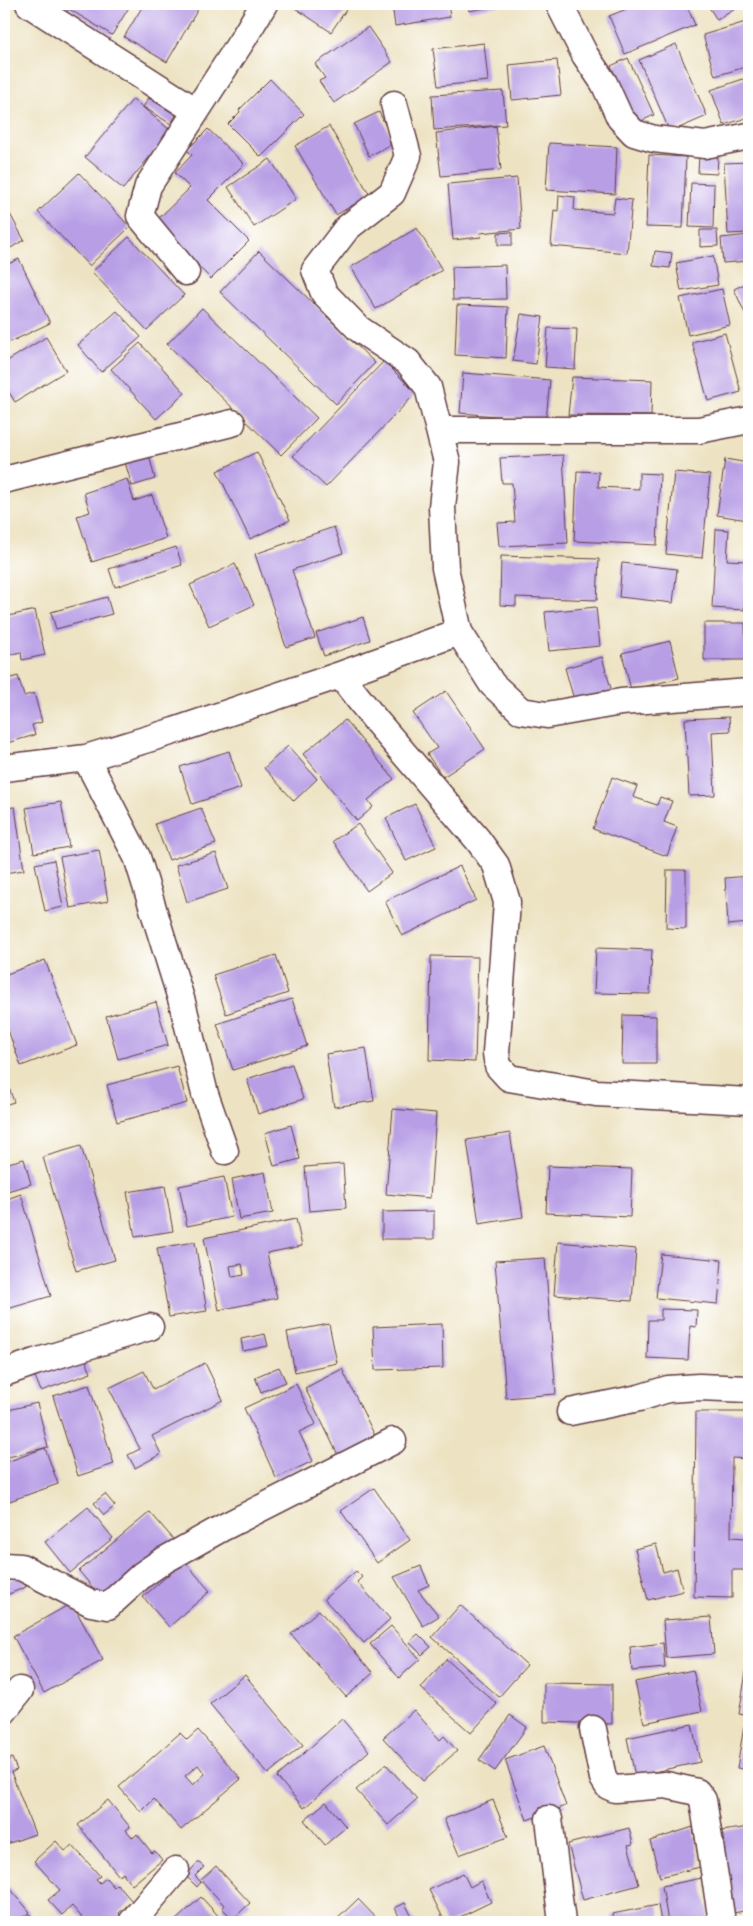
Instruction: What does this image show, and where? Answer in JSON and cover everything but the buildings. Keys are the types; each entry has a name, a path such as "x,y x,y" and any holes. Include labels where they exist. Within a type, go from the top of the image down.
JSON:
{"street":[{"path":"29,4 196,111"},
{"path":"186,272 140,216 148,186 244,39 264,4"},
{"path":"559,4 585,55 604,83 620,118 634,133 654,139 705,145 749,136"},
{"path":"394,104 408,156 392,193 346,228 315,270 324,293 359,329 408,362 428,387 446,462 442,507 445,568 459,632 492,684 521,711 547,715 621,702 749,692"},
{"path":"439,430 699,430 749,420"},
{"path":"4,480 232,423"},
{"path":"4,768 86,758 183,728 340,675 459,632"},
{"path":"340,675 377,722 478,840 496,865 507,902 496,1053 498,1066 509,1078 596,1093 749,1101"},
{"path":"86,758 137,857 182,1002 205,1094 225,1151"},
{"path":"4,1373 150,1327"},
{"path":"570,1412 639,1398 668,1389 700,1387 749,1389"},
{"path":"4,1566 21,1567 91,1602 108,1606 142,1575 161,1562 222,1528 393,1441"},
{"path":"4,1711 20,1690"},
{"path":"593,1729 603,1778 608,1786 615,1789 666,1785 698,1792 703,1800 722,1922"},
{"path":"549,1819 562,1922"},
{"path":"132,1922 176,1870"}]}
